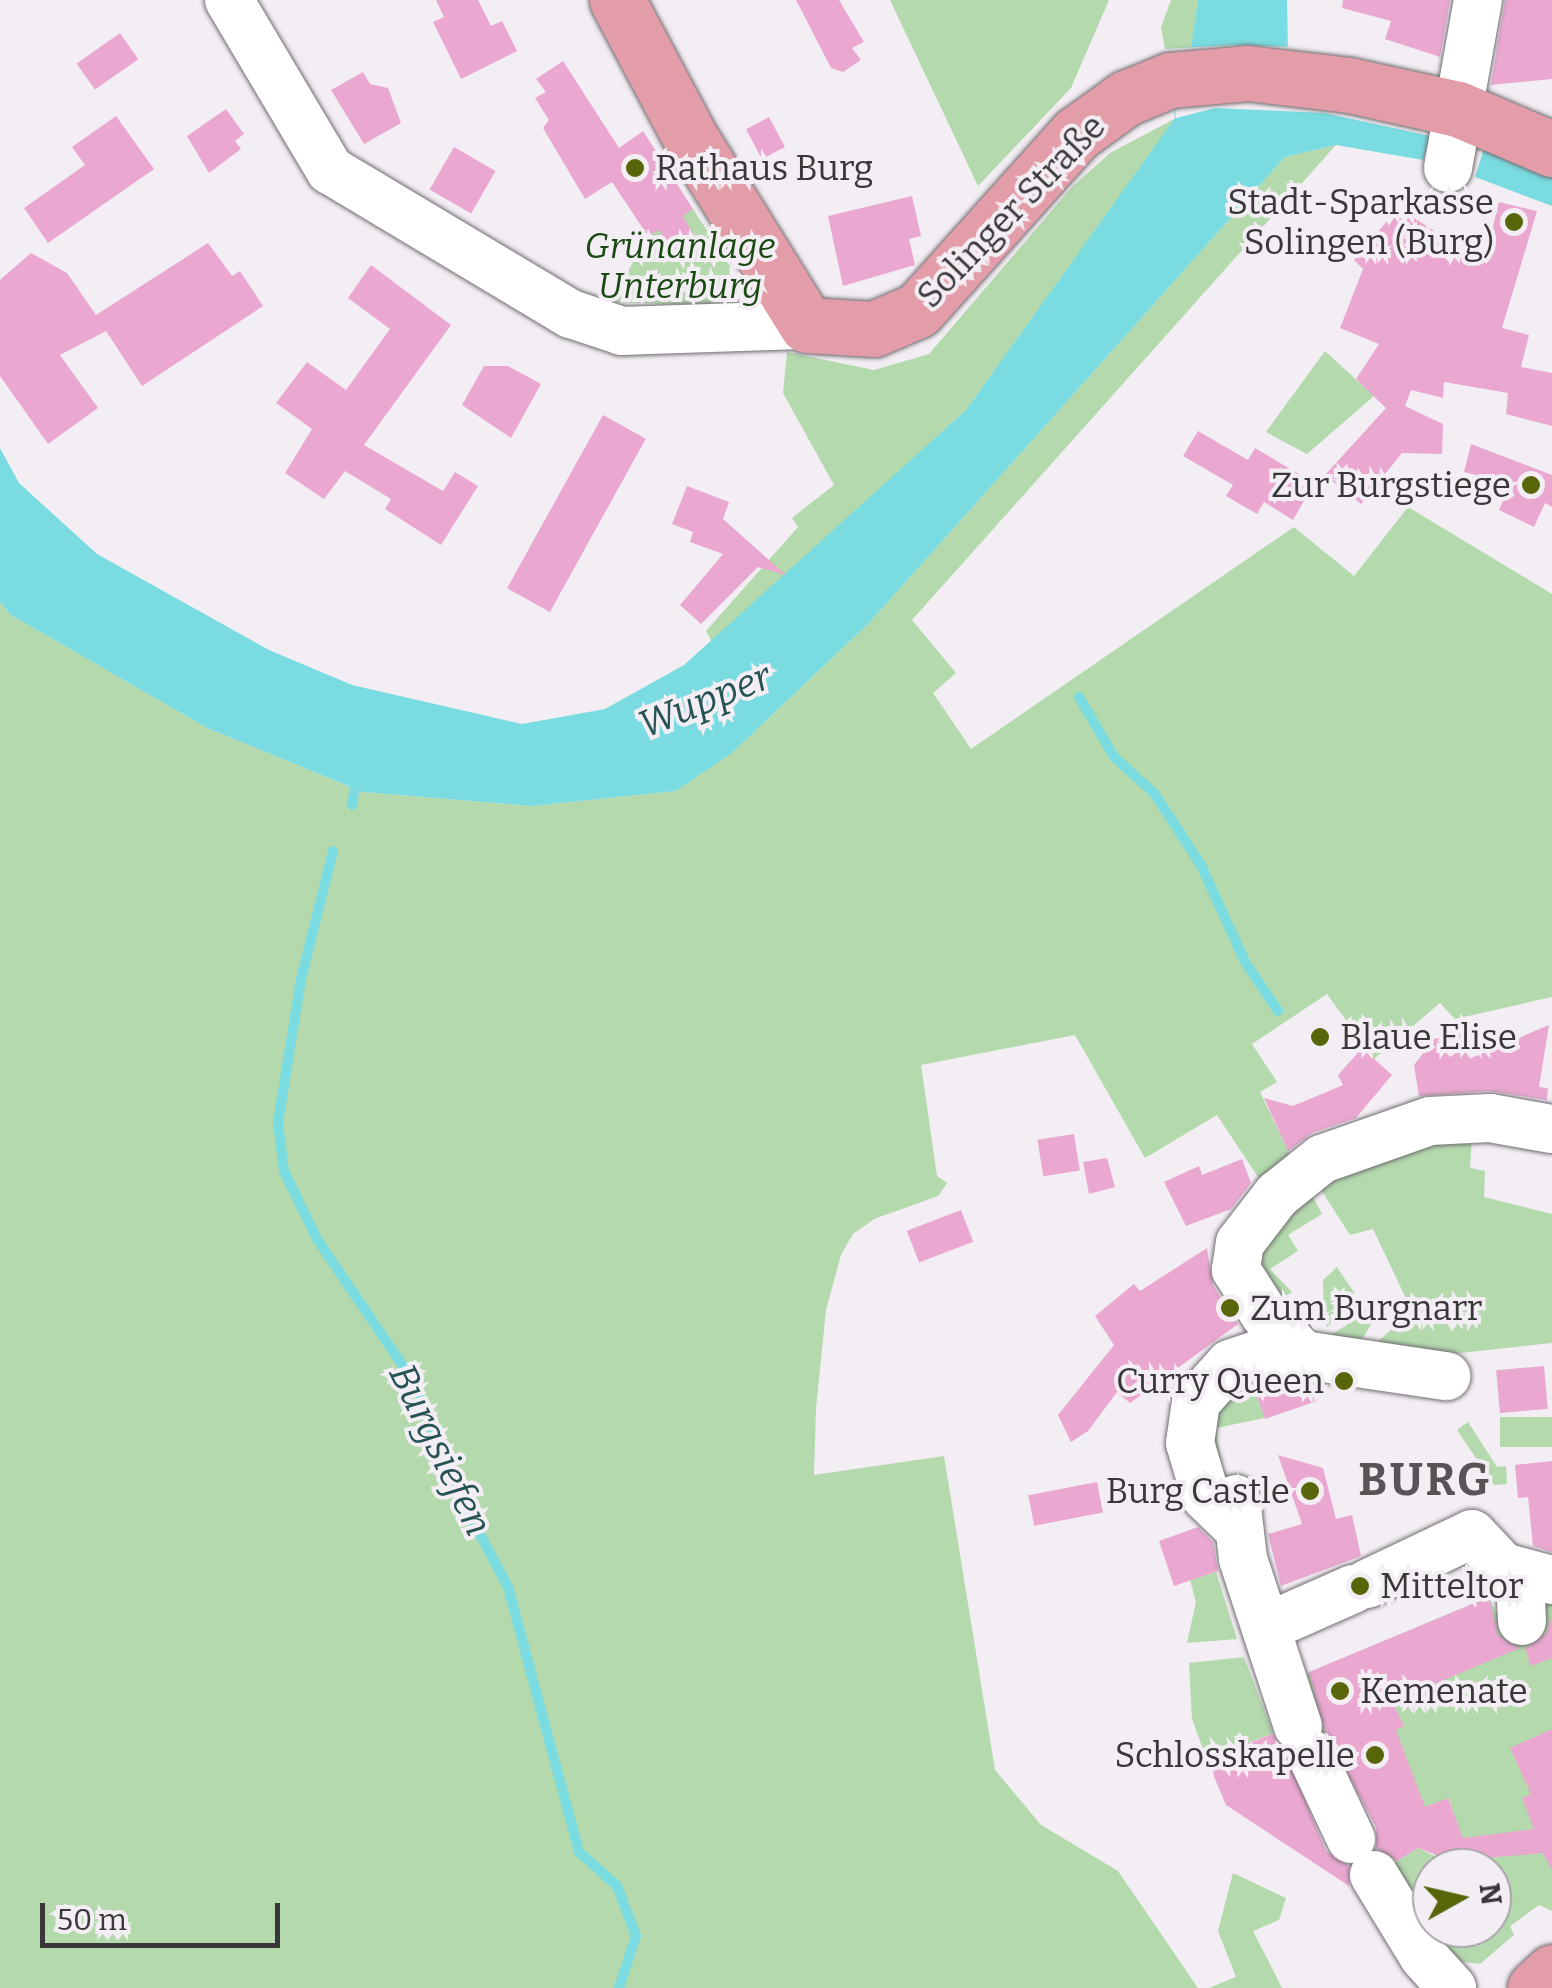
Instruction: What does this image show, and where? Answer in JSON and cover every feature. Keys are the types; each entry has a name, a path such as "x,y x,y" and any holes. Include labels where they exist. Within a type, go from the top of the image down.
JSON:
{"main road":[{"path":"616,0 691,139 807,325"},
{"name":"Solinger Straße","path":"807,325 874,329 918,310 1076,134 1126,98 1170,80 1285,76 1450,127"},
{"path":"1450,127 1552,149"},
{"path":"1535,1988 1552,1972"}],"street":[{"path":"229,0 330,170 571,314 622,331 807,325"},
{"path":"1450,127 1478,0"},
{"path":"1303,1355 1265,1315 1236,1270 1240,1243 1277,1195 1322,1159 1417,1124 1468,1117 1552,1129"},
{"path":"1446,1376 1303,1355 1260,1354 1230,1364 1196,1402 1190,1443 1196,1476 1218,1514 1237,1511 1266,1627 1305,1740 1362,1857 1424,1956 1452,1988"},
{"path":"1266,1627 1472,1534 1495,1563 1531,1593"}],"green space":[{"path":"890,0 1109,0 1071,88 978,186"},
{"path":"1171,0 1198,0 1191,48 1165,49 1161,27"},
{"path":"1176,118 966,410 712,642 706,631 798,527 792,518 834,485 783,393 787,352 874,370 929,354 1072,187 1110,153"},
{"path":"1336,145 912,620 956,673 933,693 971,749 1294,527 1354,576 1408,507 1552,594 1552,997 1455,1019 1440,1003 1374,1059 1327,994 1252,1044 1277,1082 1260,1092 1293,1161 1264,1186 1217,1115 1145,1158 1075,1035 921,1065 937,1176 947,1183 938,1196 874,1219 853,1234 841,1255 826,1310 816,1408 814,1475 944,1456 995,1770 1041,1825 1118,1871 1198,1988 0,1988 0,602 11,615 207,728 363,792 532,806 676,791 732,753 870,622 1285,157"},
{"name":"Grünanlage Unterburg","path":"693,209 730,266 728,293 708,305 610,302 648,236"},
{"path":"1325,351 1374,396 1307,454 1266,432"},
{"path":"1473,1123 1470,1168 1485,1171 1484,1197 1552,1214 1552,1343 1443,1355 1405,1345 1405,1358 1375,1344 1412,1311 1373,1229 1350,1235 1312,1176"},
{"path":"1306,1184 1322,1214 1288,1235 1298,1251 1270,1269 1292,1292 1279,1300 1295,1320 1311,1309 1310,1327 1296,1336 1249,1257"},
{"path":"1337,1267 1373,1321 1361,1341 1329,1336 1353,1321 1342,1303 1333,1309 1338,1319 1324,1329 1323,1280"},
{"path":"1290,1372 1253,1385 1265,1418 1216,1428 1226,1495 1206,1421 1226,1382"},
{"path":"1500,1417 1552,1417 1552,1447 1500,1447"},
{"path":"1468,1422 1497,1467 1506,1466 1507,1484 1494,1485 1457,1430"},
{"path":"1216,1572 1237,1639 1187,1643 1196,1602 1190,1580"},
{"path":"1552,1590 1552,1911 1539,1905 1512,1925 1512,1848 1465,1848 1449,1799 1412,1813 1337,1727 1313,1737 1303,1675 1489,1597 1496,1613"},
{"path":"1244,1657 1273,1733 1207,1760 1192,1719 1189,1663"},
{"path":"1412,1852 1412,1907 1386,1868"},
{"path":"1233,1873 1286,1898 1279,1920 1253,1931 1282,1988 1209,1988 1236,1977 1218,1931"},
{"path":"1440,1948 1499,1948 1480,1964 1448,1960"}],"water":[{"name":"Wupper","path":"1198,0 1287,0 1288,53 1325,113 1431,136 1423,160 1336,145 1285,157 870,622 732,753 676,791 532,806 363,792 207,728 11,615 0,602 0,448 19,483 97,554 269,650 352,685 522,724 605,709 684,665 966,410 1175,118 1165,49 1191,47"},
{"path":"1485,145 1552,177 1552,206 1475,177"}],"pier":[{"path":"1292,47 1326,108 1433,131 1428,162 1431,136 1325,113 1215,108 1176,118 1165,49"}],"building":[{"path":"436,0 478,0 491,26 502,21 517,51 461,79 433,22 444,17"},
{"path":"796,0 839,0 864,42 852,48 861,60 843,72 831,68"},
{"path":"1343,0 1450,0 1440,57 1385,39 1391,21 1342,8"},
{"path":"1505,0 1552,0 1552,79 1491,85"},
{"path":"120,33 138,59 95,90 77,63"},
{"path":"563,61 619,148 643,131 693,209 683,216 695,237 671,251 659,230 648,236 612,182 585,199 543,128 549,120 535,98 546,92 536,79"},
{"path":"363,72 370,84 388,88 401,123 364,144 331,90"},
{"path":"226,109 244,134 235,141 241,149 209,173 187,136"},
{"path":"116,116 154,169 48,243 24,208 85,165 72,147"},
{"path":"769,117 785,147 762,159 746,129"},
{"path":"454,147 496,171 471,213 430,189"},
{"path":"912,196 921,236 909,239 915,265 843,286 828,216"},
{"path":"1499,202 1537,211 1502,328 1529,335 1521,367 1552,373 1552,426 1506,414 1508,393 1444,382 1443,398 1411,390 1405,406 1443,424 1442,454 1402,453 1361,504 1325,475 1386,408 1356,379 1379,344 1340,328 1363,269 1354,260 1398,208 1484,262"},
{"path":"208,243 232,276 240,271 263,306 142,386 106,331 60,355 98,408 48,444 0,376 0,280 31,253 67,273 96,315"},
{"path":"371,265 451,325 364,445 443,491 455,472 478,486 441,545 385,509 391,499 345,471 324,499 285,473 312,429 276,403 307,362 346,390 390,329 348,298"},
{"path":"484,366 508,366 541,384 511,438 462,405"},
{"path":"603,415 646,439 550,612 507,588"},
{"path":"1198,431 1248,460 1255,448 1314,483 1293,520 1264,502 1257,514 1226,496 1233,485 1183,456"},
{"name":"Zur Burgstiege","path":"1471,444 1552,475 1552,507 1545,503 1534,527 1499,510 1510,484 1464,472"},
{"path":"687,486 729,502 723,519 786,575 758,567 701,624 680,605 723,554 690,542 693,532 672,524"},
{"path":"1549,1025 1539,1087 1548,1088 1547,1100 1489,1091 1419,1096 1414,1065 1434,1039 1467,1033 1471,1058"},
{"path":"1362,1048 1392,1075 1356,1118 1312,1133 1288,1151 1264,1098 1293,1106 1343,1085 1338,1075"},
{"path":"1074,1134 1080,1171 1043,1176 1037,1140"},
{"path":"1107,1158 1115,1187 1089,1194 1083,1162"},
{"path":"1242,1159 1251,1183 1231,1209 1186,1226 1164,1182 1199,1166 1202,1175"},
{"path":"961,1210 973,1242 919,1263 907,1231"},
{"path":"1207,1248 1213,1285 1238,1324 1130,1403 1117,1392 1088,1431 1071,1442 1058,1415 1114,1345 1095,1316 1134,1284 1140,1291"},
{"path":"1544,1366 1548,1409 1500,1413 1496,1370"},
{"path":"1311,1384 1317,1401 1265,1419 1253,1385"},
{"path":"1278,1455 1323,1468 1336,1519 1352,1515 1361,1556 1281,1586 1268,1534 1302,1524"},
{"path":"1552,1461 1552,1552 1533,1546 1528,1497 1518,1498 1515,1465"},
{"path":"1097,1482 1103,1512 1034,1526 1028,1495"},
{"path":"1198,1527 1213,1542 1218,1571 1174,1586 1159,1541"},
{"path":"1489,1597 1498,1635 1520,1648 1392,1702 1404,1726 1396,1730 1425,1807 1448,1798 1463,1838 1534,1829 1522,1798 1531,1794 1510,1748 1552,1729 1552,1870 1543,1853 1512,1856 1512,1848 1412,1848 1397,1861 1376,1848 1376,1827 1325,1731 1309,1672"},
{"path":"1552,1615 1552,1658 1531,1666 1525,1648 1546,1634"},
{"path":"1272,1734 1284,1749 1326,1851 1349,1866 1349,1886 1226,1805 1207,1760"}],"waterway":[{"path":"1079,697 1114,757 1154,793 1201,865 1245,962 1278,1011"},
{"name":"Burgsiefen","path":"352,805 357,777"},
{"name":"Burgsiefen","path":"333,851 301,979 278,1123 284,1171 317,1239 414,1382 458,1493 508,1587 579,1852 617,1886 636,1936 619,1988"}],"place":[{"name":"Rathaus Burg","path":"635,168"},
{"name":"Stadt-Sparkasse Solingen (Burg)","path":"1514,222"},
{"name":"Zur Burgstiege","path":"1531,485"},
{"name":"Blaue Elise","path":"1320,1037"},
{"name":"Zum Burgnarr","path":"1230,1308"},
{"name":"Curry Queen","path":"1344,1381"},
{"name":"Burg Castle","path":"1310,1491"},
{"name":"Mitteltor","path":"1360,1586"},
{"name":"Kemenate","path":"1340,1691"},
{"name":"Schlosskapelle","path":"1375,1755"}],"district":[{"name":"BURG","path":"1425,1481"}]}
